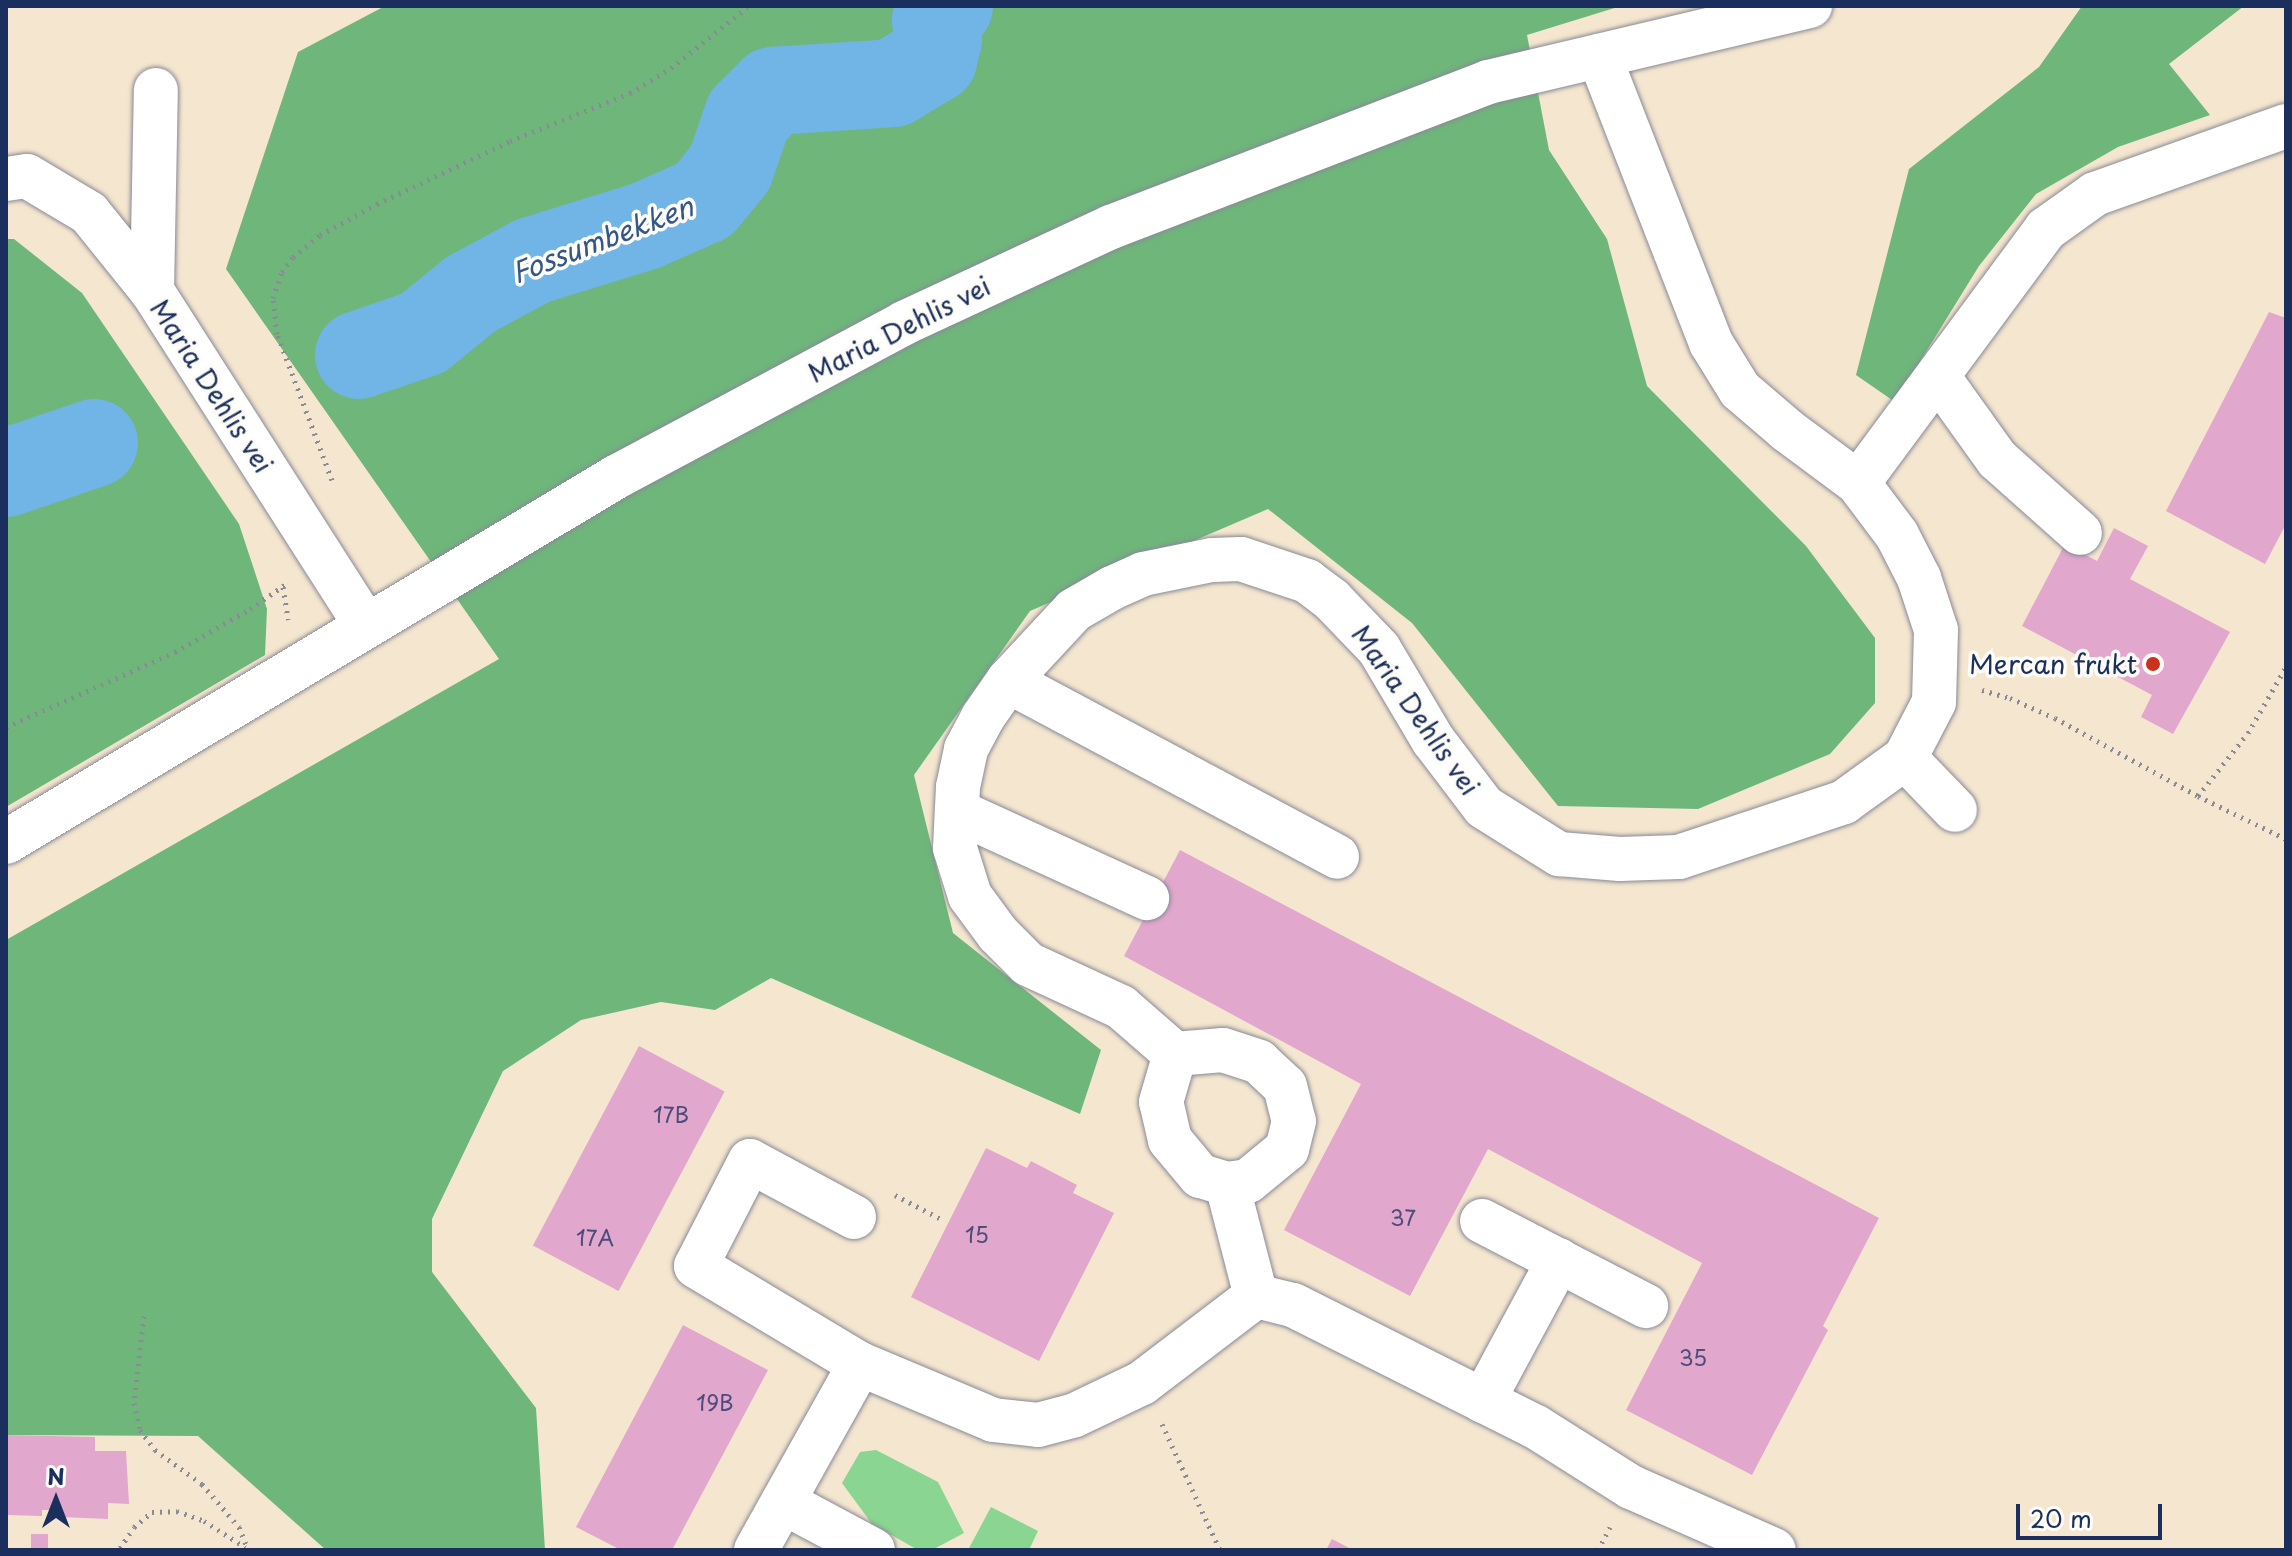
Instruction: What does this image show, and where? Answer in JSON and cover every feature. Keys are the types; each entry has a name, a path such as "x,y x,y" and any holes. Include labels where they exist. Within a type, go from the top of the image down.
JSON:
{"street":[{"name":"Maria Dehlis vei","path":"6,842 616,477 904,323 1069,246 1488,82 1810,6"},
{"name":"Maria Dehlis vei","path":"1175,1054 1121,1007 1028,964 998,934 970,896 955,848 958,787 966,749 1008,681 1074,610 1112,588 1143,574 1179,565 1241,559 1307,581 1332,600 1379,649 1433,740 1484,807 1559,854 1620,859 1679,857 1844,802 1905,758 1934,702 1936,630 1919,578 1897,535 1858,483 1788,431 1740,390 1711,343 1599,56"},
{"path":"152,291 156,90"},
{"path":"1858,483 1939,378 2002,284 2046,229 2095,194 2286,126"},
{"name":"Maria Dehlis vei","path":"13,171 89,213 152,291 366,625"},
{"path":"1939,378 1997,459 2080,533"},
{"path":"1008,681 1337,857"},
{"path":"1905,758 1955,810"},
{"path":"959,812 1147,898"},
{"path":"1223,1050 1259,1062 1285,1086 1294,1121 1287,1149 1248,1181 1227,1184 1200,1176 1170,1140 1161,1102 1175,1054 1223,1050"},
{"path":"854,1217 750,1161 696,1266 860,1364 993,1420 1038,1425 1075,1415 1142,1383 1256,1296"},
{"path":"1227,1184 1256,1296"},
{"path":"1482,1221 1646,1306"},
{"path":"1483,1401 1559,1260"},
{"path":"1256,1296 1293,1305 1536,1427 1631,1487 1774,1550"},
{"path":"756,1550 860,1364"},
{"path":"783,1502 873,1550"}],"path":[{"path":"338,493 296,391 277,334 273,298 282,272 293,257 320,235 377,204 510,141 630,93 671,68 749,6"},
{"path":"6,727 175,652 250,609 321,557"},
{"path":"2198,796 2248,733 2286,667"},
{"path":"1936,686 1974,688 2010,698 2286,839"},
{"path":"144,1316 134,1403 140,1430 155,1450 202,1484 239,1527 249,1549"},
{"path":"1142,1383 1220,1550"},
{"path":"120,1548 134,1527 152,1512 177,1511 204,1521 249,1549"}],"green space":[{"path":"385,6 1621,6 1527,35 1549,150 1607,239 1647,386 1806,546 1875,638 1875,703 1830,754 1698,809 1558,806 1412,623 1268,509 1030,611 914,775 953,933 1101,1050 1080,1114 771,978 715,1010 661,1002 581,1020 503,1071 432,1219 432,1272 536,1408 545,1550 326,1550 198,1436 6,1435 6,940 499,659 226,269 298,52"},
{"path":"2082,6 2244,6 2169,64 2210,115 2118,147 2036,194 1979,266 1895,402 1856,375 1909,169 2039,67"},
{"path":"6,239 14,239 82,293 239,524 267,609 265,655 6,807"},
{"path":"876,1450 938,1482 964,1533 932,1550 918,1550 872,1524 842,1483 860,1452"},
{"path":"991,1507 1038,1531 1029,1550 968,1550"}],"building":[{"path":"2269,312 2286,318 2286,524 2265,564 2166,511"},
{"name":"Mercan frukt","path":"2114,528 2148,546 2130,579 2230,632 2173,734 2141,717 2152,695 2022,626 2065,544 2097,561"},
{"path":"1180,850 1879,1218 1823,1326 1828,1330 1752,1475 1626,1410 1702,1263 1488,1149 1410,1296 1284,1230 1361,1084 1124,956"},
{"path":"639,1046 725,1092 619,1291 533,1246"},
{"path":"986,1148 1027,1168 1031,1161 1077,1185 1073,1193 1114,1213 1039,1361 911,1297"},
{"path":"683,1325 768,1370 672,1550 621,1550 576,1527"},
{"path":"6,1435 95,1437 95,1451 126,1451 129,1504 108,1503 108,1519 61,1517 61,1510 42,1510 42,1516 6,1515"},
{"path":"31,1534 48,1534 48,1550 31,1550"},
{"path":"1332,1539 1353,1550 1326,1550"}],"waterway":[{"name":"Fossumbekken","path":"359,355 423,333 471,294 532,261 645,226 704,200 730,168 748,116 773,91 893,83 933,59 938,39 936,20 949,6"},
{"name":"Fossumbekken","path":"6,473 94,443"}],"place":[{"name":"Mercan frukt","path":"2153,664"}]}
